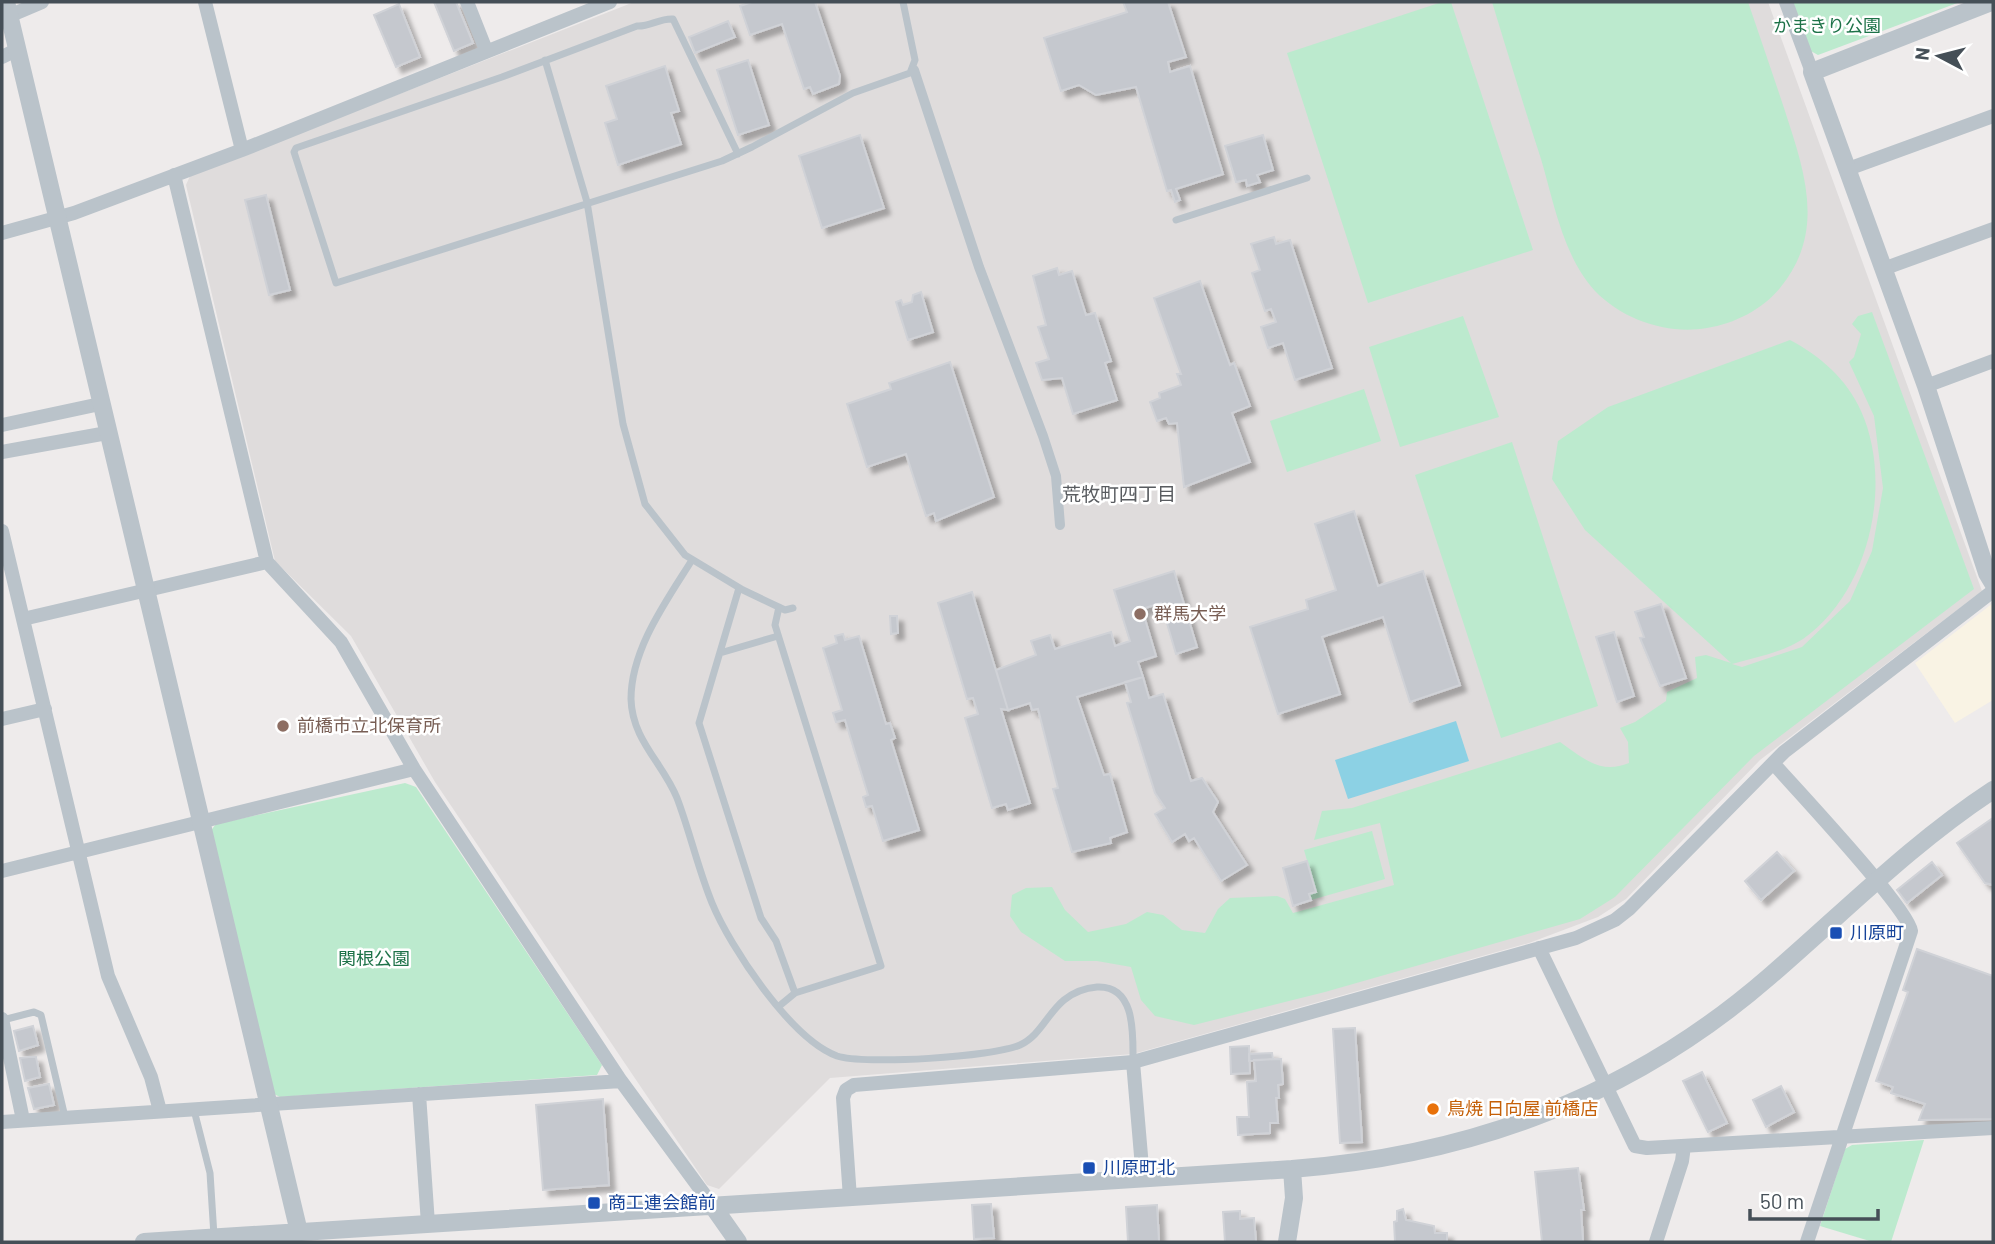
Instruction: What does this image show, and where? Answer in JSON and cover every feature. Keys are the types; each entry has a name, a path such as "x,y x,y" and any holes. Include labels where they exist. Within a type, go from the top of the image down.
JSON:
{"street":[{"path":"42,2 7,7 9,53 57,219 300,1237"},
{"path":"205,2 242,150"},
{"path":"467,2 486,50"},
{"path":"2,233 57,219 242,150 610,2"},
{"path":"1786,2 1926,386 1987,573 1993,583"},
{"path":"1812,72 1991,2"},
{"path":"914,70 979,267 1056,476 1060,525"},
{"path":"1848,169 1993,116"},
{"path":"174,175 267,562 341,642 414,769 621,1081 738,1242"},
{"path":"1883,269 1993,229"},
{"path":"1926,386 1993,361"},
{"path":"2,425 100,404"},
{"path":"2,452 107,433"},
{"path":"2,531 108,976 151,1077 160,1111"},
{"path":"23,619 267,562"},
{"path":"850,1198 843,1098 849,1087 1133,1062 1595,930 1629,909 1773,763 1993,591"},
{"path":"2,719 45,709"},
{"path":"1773,763 1876,881 1908,920 1911,931 1807,1242"},
{"path":"2,871 414,769"},
{"path":"144,1242 214,1237 300,1237 428,1224 1293,1169 1380,1160 1463,1143 1551,1113 1606,1088 1683,1042 1734,1006 1876,881 1963,810 1993,790"},
{"path":"1539,948 1635,1146 1684,1146 1993,1128"},
{"path":"2,1020 23,1120"},
{"path":"1133,1062 1143,1179"},
{"path":"2,1122 621,1081"},
{"path":"419,1094 428,1224"},
{"path":"1656,1242 1682,1161 1684,1146"},
{"path":"1287,1242 1294,1198 1293,1169"}],"lane":[{"path":"738,154 673,19 637,26 296,148 294,152 336,284 738,154 853,93 914,70 915,60 903,2"},
{"path":"545,60 587,202 623,424 645,503 658,523 692,560 739,588 779,607 793,608"},
{"path":"1176,220 1307,178"},
{"path":"692,560 640,654 632,688 634,719 646,748 677,797 713,904 745,960 796,1029 824,1050 849,1059 876,1061 1012,1048 1031,1038 1062,1001 1086,988 1102,987 1113,989 1127,1006 1132,1028 1133,1062"},
{"path":"739,588 699,717 703,741 761,918 776,941 794,993"},
{"path":"778,1007 794,993 881,966 778,636 775,625 779,607"},
{"path":"720,653 778,636"},
{"path":"2,1020 34,1012 41,1015 65,1117"},
{"path":"194,1109 210,1173 214,1237"}],"shaded area":[{"name":"群馬大学","path":"634,2 1768,2 1982,591 1760,760 1626,899 1598,917 1529,943 1133,1054 830,1078 719,1189 707,1185 435,782 351,636 275,561 186,185 190,176"},
{"path":"1993,603 1993,700 1955,723 1915,663"}],"green space":[{"path":"1442,2 1451,2 1533,250 1368,303 1287,53"},
{"path":"1492,2 1748,2 1798,154 1807,200 1803,245 1794,266 1773,296 1757,309 1727,323 1692,330 1662,327 1632,317 1595,291 1584,277 1567,245"},
{"name":"かまきり公園","path":"1793,2 1960,2 1818,55 1809,50"},
{"path":"1872,312 1974,589 1754,756 1615,897 1580,919 1325,992 1194,1025 1155,1016 1141,1000 1131,967 1097,961 1065,961 1021,932 1010,916 1012,895 1026,888 1052,887 1065,910 1088,932 1126,924 1147,912 1163,915 1182,930 1205,933 1218,909 1230,898 1277,896 1285,899 1293,913 1394,885 1380,823 1314,840 1322,811 1352,808 1560,742 1584,759 1600,766 1629,763 1628,742 1620,728 1635,722 1666,701 1667,692 1697,678 1695,657 1706,655 1731,663 1585,530 1552,479 1558,441 1608,407 1790,340 1822,361 1855,399 1871,440 1875,471 1875,503 1869,535 1859,566 1845,594 1826,619 1795,644 1732,664 1742,667 1802,647 1850,601 1872,551 1883,488 1874,416 1849,362 1854,357 1861,334 1852,324 1858,316"},
{"path":"1463,316 1499,417 1400,447 1369,347"},
{"path":"1364,389 1381,441 1287,472 1270,421"},
{"path":"1512,442 1598,706 1501,738 1415,475"},
{"name":"関根公園","path":"405,783 416,787 602,1065 597,1075 280,1097 272,1093 209,833 216,824"},
{"path":"1372,831 1385,879 1311,900 1309,894 1316,892 1304,850"},
{"path":"1924,1140 1891,1242 1873,1242 1820,1226 1845,1149 1852,1145"}],"water":[{"path":"1456,721 1469,761 1348,799 1335,760"}],"building":[{"path":"434,2 456,2 473,43 454,51"},
{"path":"752,2 815,2 840,76 839,84 813,94 810,87 804,89 782,24 750,35 740,6"},
{"path":"1123,2 1168,2 1186,57 1168,62 1170,72 1190,66 1223,174 1176,189 1180,200 1175,202 1171,190 1167,191 1136,87 1096,95 1079,85 1061,91 1044,38 1127,12"},
{"path":"399,4 420,57 396,67 374,15"},
{"path":"728,21 735,37 695,53 689,37"},
{"path":"748,60 769,125 738,135 717,70"},
{"path":"665,66 679,111 671,113 681,144 618,165 605,123 617,119 606,86"},
{"path":"860,135 884,208 822,228 799,156"},
{"path":"1263,135 1273,170 1257,175 1260,182 1247,186 1246,180 1236,182 1225,146"},
{"path":"266,195 290,290 269,295 245,200"},
{"path":"1274,237 1276,244 1290,240 1332,368 1295,380 1283,343 1268,348 1261,327 1276,322 1271,309 1265,311 1252,273 1260,270 1251,244"},
{"path":"1057,268 1059,275 1072,271 1086,315 1095,313 1111,361 1105,363 1117,400 1073,414 1062,378 1042,380 1036,363 1049,359 1038,327 1046,325 1033,276"},
{"path":"1200,281 1230,365 1234,363 1250,406 1232,413 1250,462 1184,487 1177,423 1169,424 1166,418 1157,421 1150,402 1160,398 1159,393 1181,385 1177,374 1181,374 1154,298"},
{"path":"921,292 933,332 908,340 896,302 901,300 903,305 912,302 913,295"},
{"path":"950,362 994,497 936,521 934,513 926,516 906,454 867,467 847,404 891,389 889,383"},
{"path":"1354,511 1378,586 1423,571 1460,685 1410,702 1383,617 1322,637 1340,694 1278,714 1250,627 1308,609 1306,600 1336,590 1315,524"},
{"path":"1174,571 1197,647 1176,654 1161,603 1142,609 1156,656 1138,662 1143,677 1077,697 1104,775 1110,774 1127,832 1110,838 1111,843 1072,852 1053,789 1058,788 1038,709 1032,710 1030,703 1008,710 996,670 1036,655 1031,641 1050,635 1055,649 1111,632 1115,646 1130,641 1114,590"},
{"path":"972,592 1008,710 1001,709 1030,803 1008,810 1006,804 992,808 965,718 978,714 973,698 967,699 938,603"},
{"path":"1661,604 1686,678 1660,686 1640,638 1644,637 1635,612"},
{"path":"890,616 897,616 898,633 891,634"},
{"path":"1614,632 1634,696 1617,702 1596,637"},
{"path":"843,634 845,640 859,636 886,724 890,723 895,738 891,740 919,830 883,841 872,806 866,807 863,797 868,795 845,720 836,722 833,713 842,710 823,648 837,643 835,636"},
{"path":"1143,677 1149,698 1163,694 1191,781 1202,778 1218,802 1213,812 1247,865 1221,881 1194,838 1189,841 1185,834 1172,842 1155,814 1165,808 1155,793 1127,703 1131,702 1125,682"},
{"path":"1993,818 1993,885 1985,883 1957,843"},
{"path":"1777,852 1794,871 1761,900 1745,881"},
{"path":"1307,861 1316,892 1309,894 1311,900 1293,906 1283,868"},
{"path":"1932,862 1942,875 1907,903 1897,890"},
{"path":"1917,949 1993,976 1993,1119 1919,1120 1925,1104 1891,1093 1893,1087 1876,1081 1908,992 1903,990"},
{"path":"33,1026 38,1045 19,1051 14,1031"},
{"path":"1355,1028 1362,1142 1340,1143 1333,1029"},
{"path":"1249,1046 1250,1073 1231,1074 1230,1047"},
{"path":"1272,1053 1273,1059 1249,1061 1249,1054"},
{"path":"36,1057 40,1077 25,1081 20,1058"},
{"path":"1281,1059 1283,1084 1278,1085 1279,1098 1276,1098 1278,1123 1270,1123 1270,1133 1238,1135 1237,1117 1249,1117 1247,1082 1256,1081 1254,1060"},
{"path":"1702,1072 1727,1123 1708,1132 1683,1081"},
{"path":"49,1084 54,1105 34,1109 28,1088"},
{"path":"1781,1086 1794,1112 1766,1127 1753,1100"},
{"path":"603,1099 609,1185 543,1190 536,1105"},
{"path":"1578,1168 1584,1210 1581,1210 1583,1241 1542,1242 1535,1172"},
{"path":"991,1204 994,1238 974,1239 972,1205"},
{"path":"1157,1205 1159,1242 1128,1242 1126,1207"},
{"path":"1403,1209 1406,1220 1434,1226 1435,1233 1447,1233 1447,1242 1395,1242 1394,1222 1397,1221 1397,1211"},
{"path":"1240,1211 1240,1219 1254,1218 1256,1242 1225,1242 1223,1212"}],"place":[{"name":"群馬大学","path":"1140,614"},
{"name":"前橋市立北保育所","path":"283,726"},
{"name":"川原町","path":"1836,933"},
{"name":"鳥焼 日向屋 前橋店","path":"1433,1109"},
{"name":"川原町北","path":"1089,1168"},
{"name":"商工連会館前","path":"594,1203"}],"district":[{"name":"荒牧町四丁目","path":"1119,494"}]}
